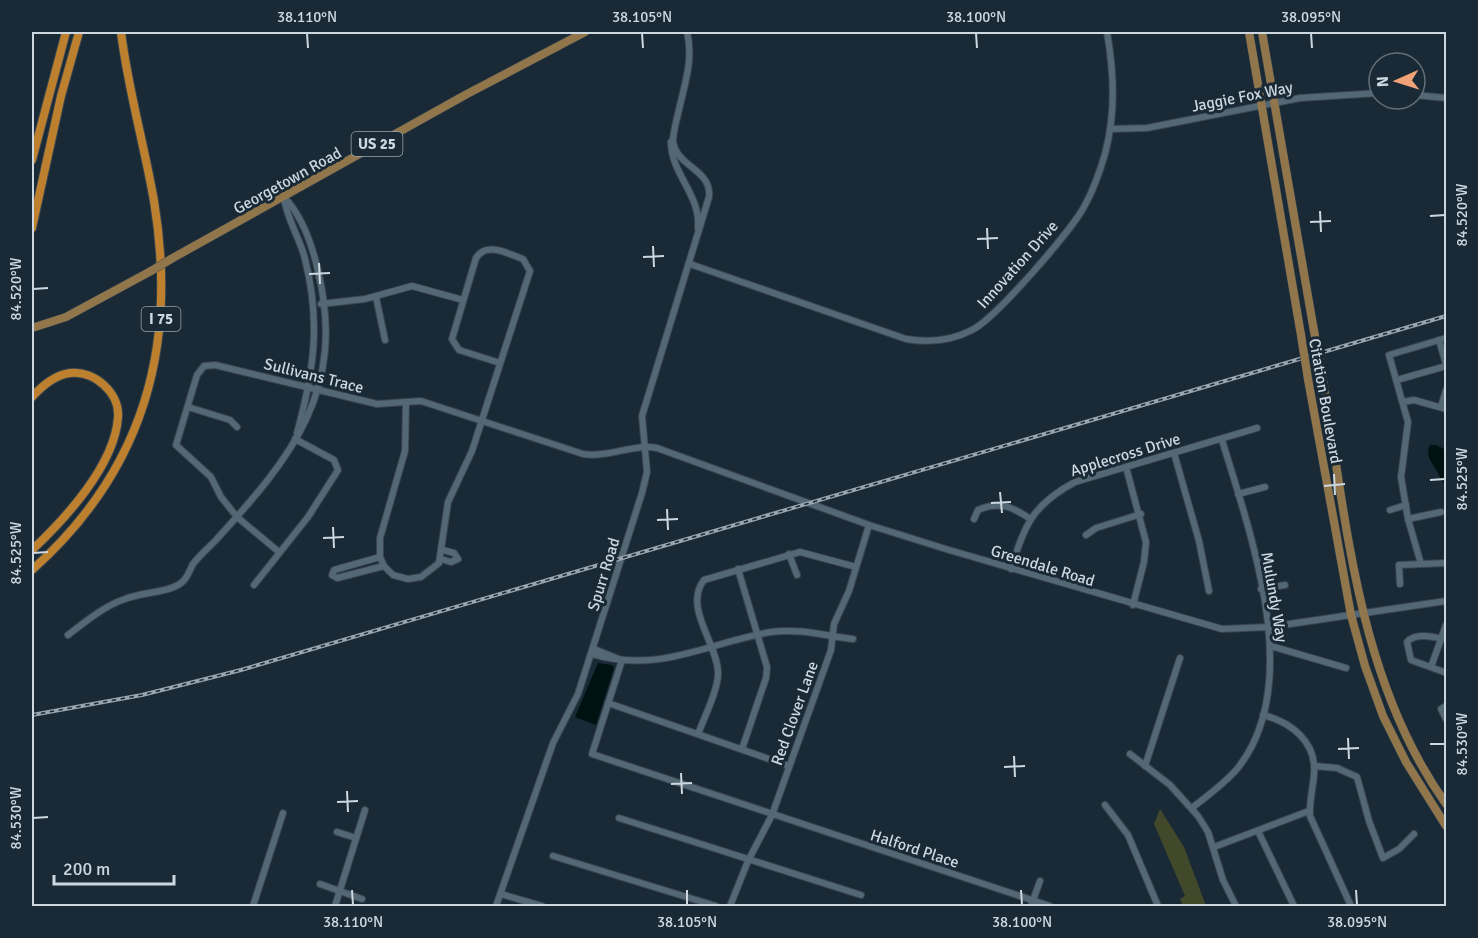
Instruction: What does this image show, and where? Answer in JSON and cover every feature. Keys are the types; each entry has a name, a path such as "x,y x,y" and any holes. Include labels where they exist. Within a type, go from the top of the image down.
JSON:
{"highway":[{"path":"32,160 66,32"},
{"path":"32,228 58,108 79,32"},
{"name":"I 75","path":"32,570 79,523 119,463 145,404 158,351 162,309 161,253 121,32"},
{"path":"32,398 56,378 70,373 84,374 108,388 118,415 116,434 93,478 63,518 32,550"}],"main road":[{"name":"Georgetown Road","path":"32,328 66,317 477,88 585,32"},
{"name":"Citation Boulevard","path":"1249,32 1351,615 1365,666 1383,716 1406,762 1446,826"},
{"name":"Citation Boulevard","path":"1262,32 1362,613 1373,654 1390,701 1418,759 1446,804"}],"street":[{"name":"Spurr Road","path":"687,32 690,59 671,136 671,150 674,163 697,207 697,240"},
{"name":"Innovation Drive","path":"690,264 906,339 939,341 974,330 998,309 1042,262 1084,207 1100,170 1110,129 1114,78 1107,32"},
{"name":"Jaggie Fox Way","path":"1110,129 1147,128 1275,102 1330,94 1367,93"},
{"path":"1427,96 1446,98"},
{"name":"Spurr Road","path":"496,906 545,762 573,707 593,652 645,483 642,416 710,192 701,173 684,161 673,143 676,120"},
{"path":"68,635 94,615 117,603 165,589 191,569 259,493 310,415 318,390 326,338 324,303 312,250 296,209 284,197"},
{"path":"284,197 286,212 304,253 314,305 315,338 309,388 295,439"},
{"path":"406,402 405,451 380,538 380,557 384,566 393,575 408,579 432,571 441,559 448,502 467,464 481,421 500,363 530,271 523,259 484,249 476,258 452,343 459,350 500,363"},
{"path":"304,253 312,250"},
{"path":"314,305 376,297 412,286 463,300"},
{"path":"376,297 385,340"},
{"path":"1396,380 1446,365 1443,339 1389,355 1396,380 1403,402 1408,422 1401,477 1408,519 1421,564"},
{"name":"Sullivans Trace","path":"279,552 237,517 221,497 211,477 176,445 199,369 209,364 376,404 421,401 583,454 605,455 644,447"},
{"path":"1403,402 1414,400 1444,408 1446,390"},
{"path":"188,407 230,420 237,427"},
{"name":"Applecross Drive","path":"1011,569 1029,518 1044,501 1074,482 1257,428"},
{"path":"254,585 308,517 338,470 334,460 295,439"},
{"name":"Mulundy Way","path":"1192,808 1237,768 1256,736 1271,675 1269,627 1238,494 1222,440"},
{"name":"Greendale Road","path":"644,447 657,448 739,476 869,525 1133,605 1222,629 1269,627 1446,601"},
{"path":"1174,453 1199,541 1209,591"},
{"path":"1126,467 1141,514 1146,551 1133,605"},
{"path":"1238,494 1265,487"},
{"path":"974,519 978,510 997,504 1016,509 1029,518"},
{"path":"1390,510 1406,505"},
{"path":"1408,519 1441,512"},
{"path":"1086,536 1096,528 1141,514"},
{"name":"Red Clover Lane","path":"730,906 748,861 772,815 828,658 832,636 869,525"},
{"path":"441,559 451,562 458,559 454,553 443,550"},
{"path":"698,734 717,677 697,603 699,586 704,580 789,554 810,553 856,567"},
{"path":"789,554 797,575"},
{"path":"380,557 334,570 332,575 337,578 384,566"},
{"path":"1400,584 1399,565 1446,562"},
{"path":"738,569 766,667 766,678 742,749"},
{"path":"1261,589 1285,585"},
{"path":"1431,667 1446,624"},
{"path":"593,652 622,660 660,661 784,631 853,639"},
{"path":"1442,639 1428,636 1413,637 1407,642 1411,660 1444,672"},
{"path":"1271,646 1346,668"},
{"path":"1145,766 1180,658"},
{"path":"622,660 608,704 789,766"},
{"name":"Halford Place","path":"608,704 592,754 1032,904 1050,906"},
{"path":"1446,705 1441,709 1446,719"},
{"path":"1263,715 1284,722 1301,735 1308,746 1314,766 1310,811 1315,832 1351,906"},
{"path":"1130,754 1192,808 1214,848 1223,880 1236,906"},
{"path":"1314,766 1338,768 1357,777 1369,821 1383,858 1399,849 1414,834"},
{"path":"1105,805 1128,835 1158,906"},
{"path":"335,906 364,810"},
{"path":"1214,848 1310,811"},
{"path":"253,906 283,813"},
{"path":"619,818 748,861 861,895"},
{"path":"1258,831 1294,906"},
{"path":"337,832 356,838"},
{"path":"553,856 716,906"},
{"path":"1032,904 1040,881"},
{"path":"320,884 362,898"},
{"path":"501,894 542,906"}],"green space":[{"path":"1160,809 1184,847 1206,906 1183,906 1180,899 1185,896 1154,824"}],"shaded area":[{"path":"1430,445 1446,450 1446,487 1429,458"},
{"path":"598,663 612,665 614,668 596,725 575,717"}],"railway":[{"path":"32,715 142,695 241,670 1446,316"}]}
